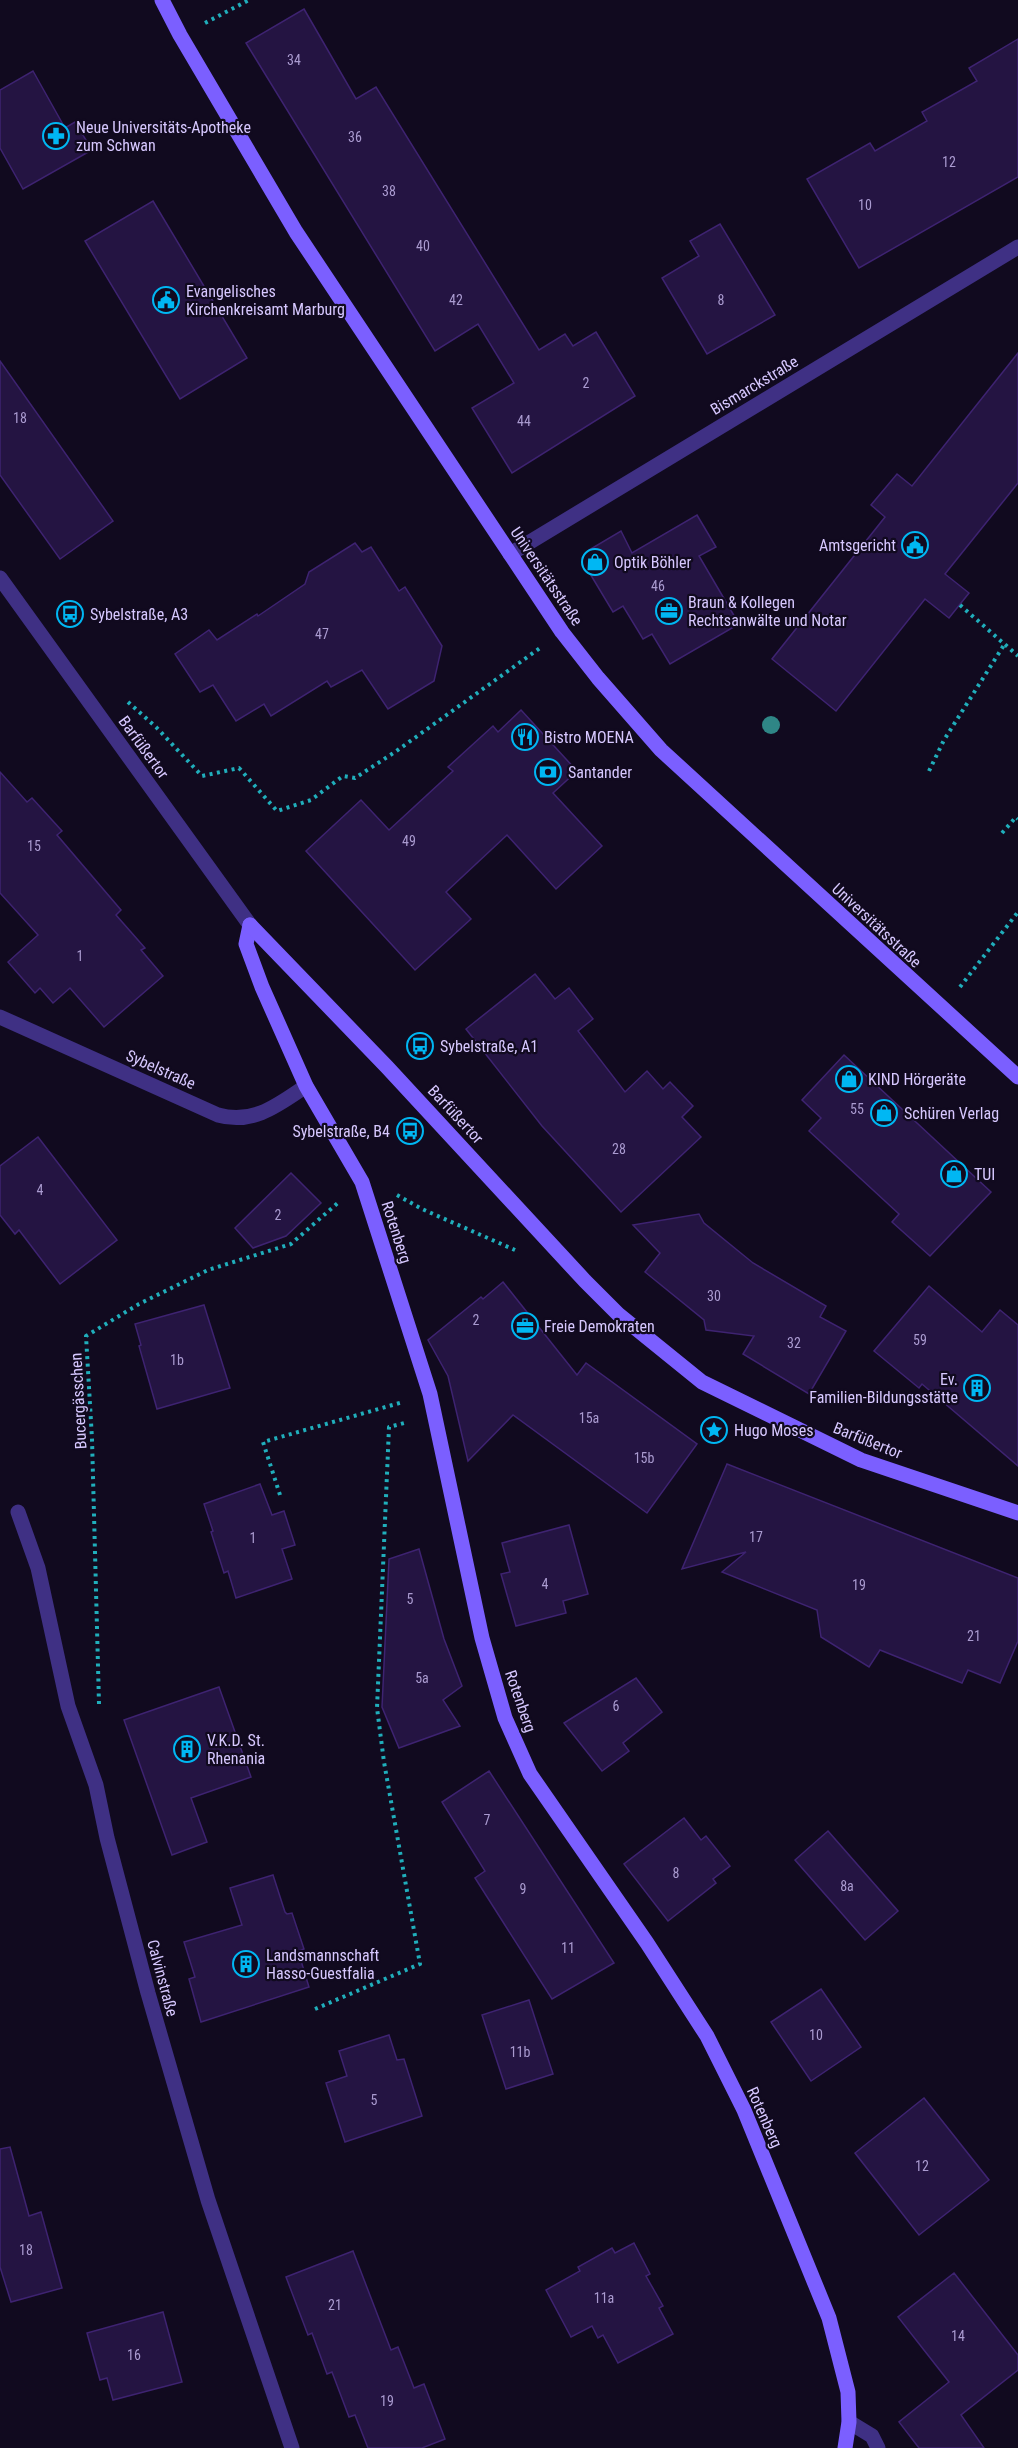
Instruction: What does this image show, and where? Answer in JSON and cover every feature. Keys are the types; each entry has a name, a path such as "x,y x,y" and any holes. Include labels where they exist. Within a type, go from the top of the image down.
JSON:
{"street":[{"name":"Universitätsstraße","path":"162,0 180,35 296,232 562,632 598,678 661,750 1018,1077"},
{"name":"Bismarckstraße","path":"510,554 1018,247"},
{"name":"Barfüßertor","path":"0,578 250,926 396,1075 618,1314 702,1382 861,1460 1018,1513"},
{"name":"Rotenberg","path":"250,926 246,944 254,969 306,1086 362,1182 430,1394 482,1638 506,1718 531,1774 647,1943 707,2036 744,2110 829,2318 848,2392 849,2422 845,2448"},
{"name":"Sybelstraße","path":"0,1017 229,1118 242,1119 256,1115 283,1102 306,1086"},
{"name":"Calvinstraße","path":"18,1512 38,1568 68,1706 96,1785 107,1838 151,2004 208,2200 292,2448"},
{"path":"849,2422 872,2436 878,2448"}],"path":[{"path":"180,35 249,0"},
{"path":"960,605 1018,656"},
{"path":"125,699 156,727 201,776 239,768 277,811 311,800 343,776 355,778 395,752 562,632"},
{"path":"929,771 945,740 1004,645"},
{"path":"1002,833 1016,817 1018,819"},
{"path":"967,976 1018,912"},
{"name":"Bucergässchen","path":"99,1708 92,1439 86,1336 139,1304 208,1270 291,1244 362,1182"},
{"path":"392,1192 422,1209 520,1252"},
{"path":"280,1495 263,1442 430,1394"},
{"path":"315,2009 420,1964 384,1762 377,1708 388,1427"}],"building":[{"path":"304,9 356,99 376,87 539,350 565,334 573,346 596,332 635,396 512,473 472,408 514,383 478,324 435,351 246,43"},
{"path":"1018,39 1018,177 859,268 807,179 870,143 875,151 927,121 922,112 977,81 969,68"},
{"path":"33,71 65,128 75,122 92,150 23,189 0,148 0,90"},
{"name":"Evangelisches Kirchenkreisamt Marburg","path":"153,201 247,358 180,399 85,241"},
{"path":"720,224 775,315 707,354 662,278 699,256 690,241"},
{"name":"Amtsgericht","path":"1018,353 1018,483 945,574 969,593 949,618 925,599 836,711 772,659 885,517 871,505 897,474 912,486"},
{"path":"0,361 113,521 60,559 0,475"},
{"path":"697,515 716,547 699,556 739,624 670,664 652,634 643,639 623,606 613,612 586,567 589,550 621,531 632,553"},
{"path":"355,543 362,552 371,547 399,591 405,587 442,646 434,681 388,709 362,670 331,687 327,681 271,716 264,704 236,721 213,685 200,692 175,654 209,630 217,640 257,614 258,616 305,584 309,572"},
{"path":"521,710 577,771 553,793 602,846 556,889 507,835 446,892 471,919 415,970 306,851 361,800 389,830 453,771 448,767 493,726 498,732"},
{"path":"0,772 27,802 32,798 62,831 57,835 121,910 116,915 145,948 141,950 163,976 104,1027 70,988 53,1003 40,988 35,993 8,962 38,935 0,893"},
{"path":"535,974 555,999 569,988 593,1019 578,1031 625,1092 647,1071 663,1089 670,1082 693,1106 682,1117 701,1137 621,1212 542,1126 466,1029"},
{"path":"844,1055 991,1192 930,1256 892,1222 899,1214 809,1131 821,1118 802,1100"},
{"path":"38,1137 117,1240 60,1284 19,1230 15,1234 0,1215 0,1166"},
{"path":"291,1173 321,1203 286,1236 253,1248 235,1228"},
{"path":"699,1214 704,1223 753,1263 826,1306 820,1317 846,1331 809,1394 743,1354 754,1336 706,1330 704,1320 645,1272 660,1253 633,1225"},
{"path":"503,1282 577,1375 586,1363 697,1444 647,1513 513,1415 468,1461 448,1376 428,1340"},
{"name":"Ev. Familien-Bildungsstätte","path":"929,1286 982,1332 1000,1310 1018,1325 1018,1466 922,1384 919,1388 874,1351"},
{"path":"204,1305 230,1388 157,1409 135,1324"},
{"path":"727,1464 1018,1578 1018,1641 1000,1683 968,1670 962,1683 880,1650 869,1667 821,1637 817,1610 722,1572 746,1552 682,1569"},
{"path":"260,1484 272,1515 284,1511 295,1545 282,1549 292,1579 236,1598 228,1571 224,1573 204,1504"},
{"path":"569,1525 588,1594 563,1601 566,1613 516,1626 501,1574 510,1572 502,1543"},
{"path":"419,1549 444,1639 462,1686 443,1700 460,1726 399,1748 382,1707 389,1559"},
{"path":"636,1678 662,1712 623,1743 629,1751 602,1771 564,1723"},
{"name":"V.K.D. St. Rhenania","path":"219,1687 251,1777 191,1798 207,1842 172,1855 124,1720"},
{"path":"489,1771 614,1963 552,1999 475,1878 485,1871 442,1802"},
{"path":"684,1818 701,1840 706,1836 730,1866 713,1879 716,1883 668,1921 624,1864"},
{"path":"828,1831 898,1911 865,1940 795,1860"},
{"name":"Landsmannschaft Hasso-Guestfalia","path":"273,1875 285,1912 292,1913 304,1949 298,1951 309,1987 201,2022 189,1979 195,1977 184,1942 242,1925 230,1888"},
{"path":"821,1989 861,2047 811,2081 771,2022"},
{"path":"529,2000 553,2074 506,2089 482,2015"},
{"path":"389,2035 397,2060 404,2059 422,2116 345,2142 326,2083 347,2076 339,2051"},
{"path":"924,2098 989,2180 919,2235 855,2153"},
{"path":"10,2147 29,2216 41,2212 62,2288 11,2302 0,2267 0,2149"},
{"path":"634,2243 650,2274 646,2276 663,2306 659,2308 673,2334 618,2363 603,2335 598,2338 592,2326 571,2337 546,2290 580,2271 578,2267 612,2248 615,2253"},
{"path":"353,2251 391,2350 398,2347 414,2388 424,2384 445,2439 422,2448 368,2448 355,2415 349,2417 332,2372 327,2374 312,2333 308,2335 286,2277"},
{"path":"954,2273 1018,2355 1018,2370 961,2415 984,2448 919,2448 899,2422 949,2382 898,2317"},
{"path":"163,2312 182,2382 113,2400 107,2378 100,2380 87,2333"}],"place":[{"name":"Neue Universitäts-Apotheke zum Schwan","path":"56,136"},
{"name":"Evangelisches Kirchenkreisamt Marburg","path":"166,300"},
{"name":"Amtsgericht","path":"915,545"},
{"name":"Optik Böhler","path":"595,562"},
{"name":"Braun & Kollegen Rechtsanwälte und Notar","path":"669,611"},
{"name":"Sybelstraße, A3","path":"70,614"},
{"name":"Bistro MOENA","path":"525,737"},
{"name":"Santander","path":"548,772"},
{"name":"Sybelstraße, A1","path":"420,1046"},
{"name":"KIND Hörgeräte","path":"849,1079"},
{"name":"Schüren Verlag","path":"884,1113"},
{"name":"Sybelstraße, B4","path":"410,1131"},
{"name":"TUI","path":"954,1174"},
{"name":"Freie Demokraten","path":"525,1326"},
{"name":"Ev. Familien-Bildungsstätte","path":"977,1388"},
{"name":"Hugo Moses","path":"714,1430"},
{"name":"V.K.D. St. Rhenania","path":"187,1749"},
{"name":"Landsmannschaft Hasso-Guestfalia","path":"246,1964"}]}
